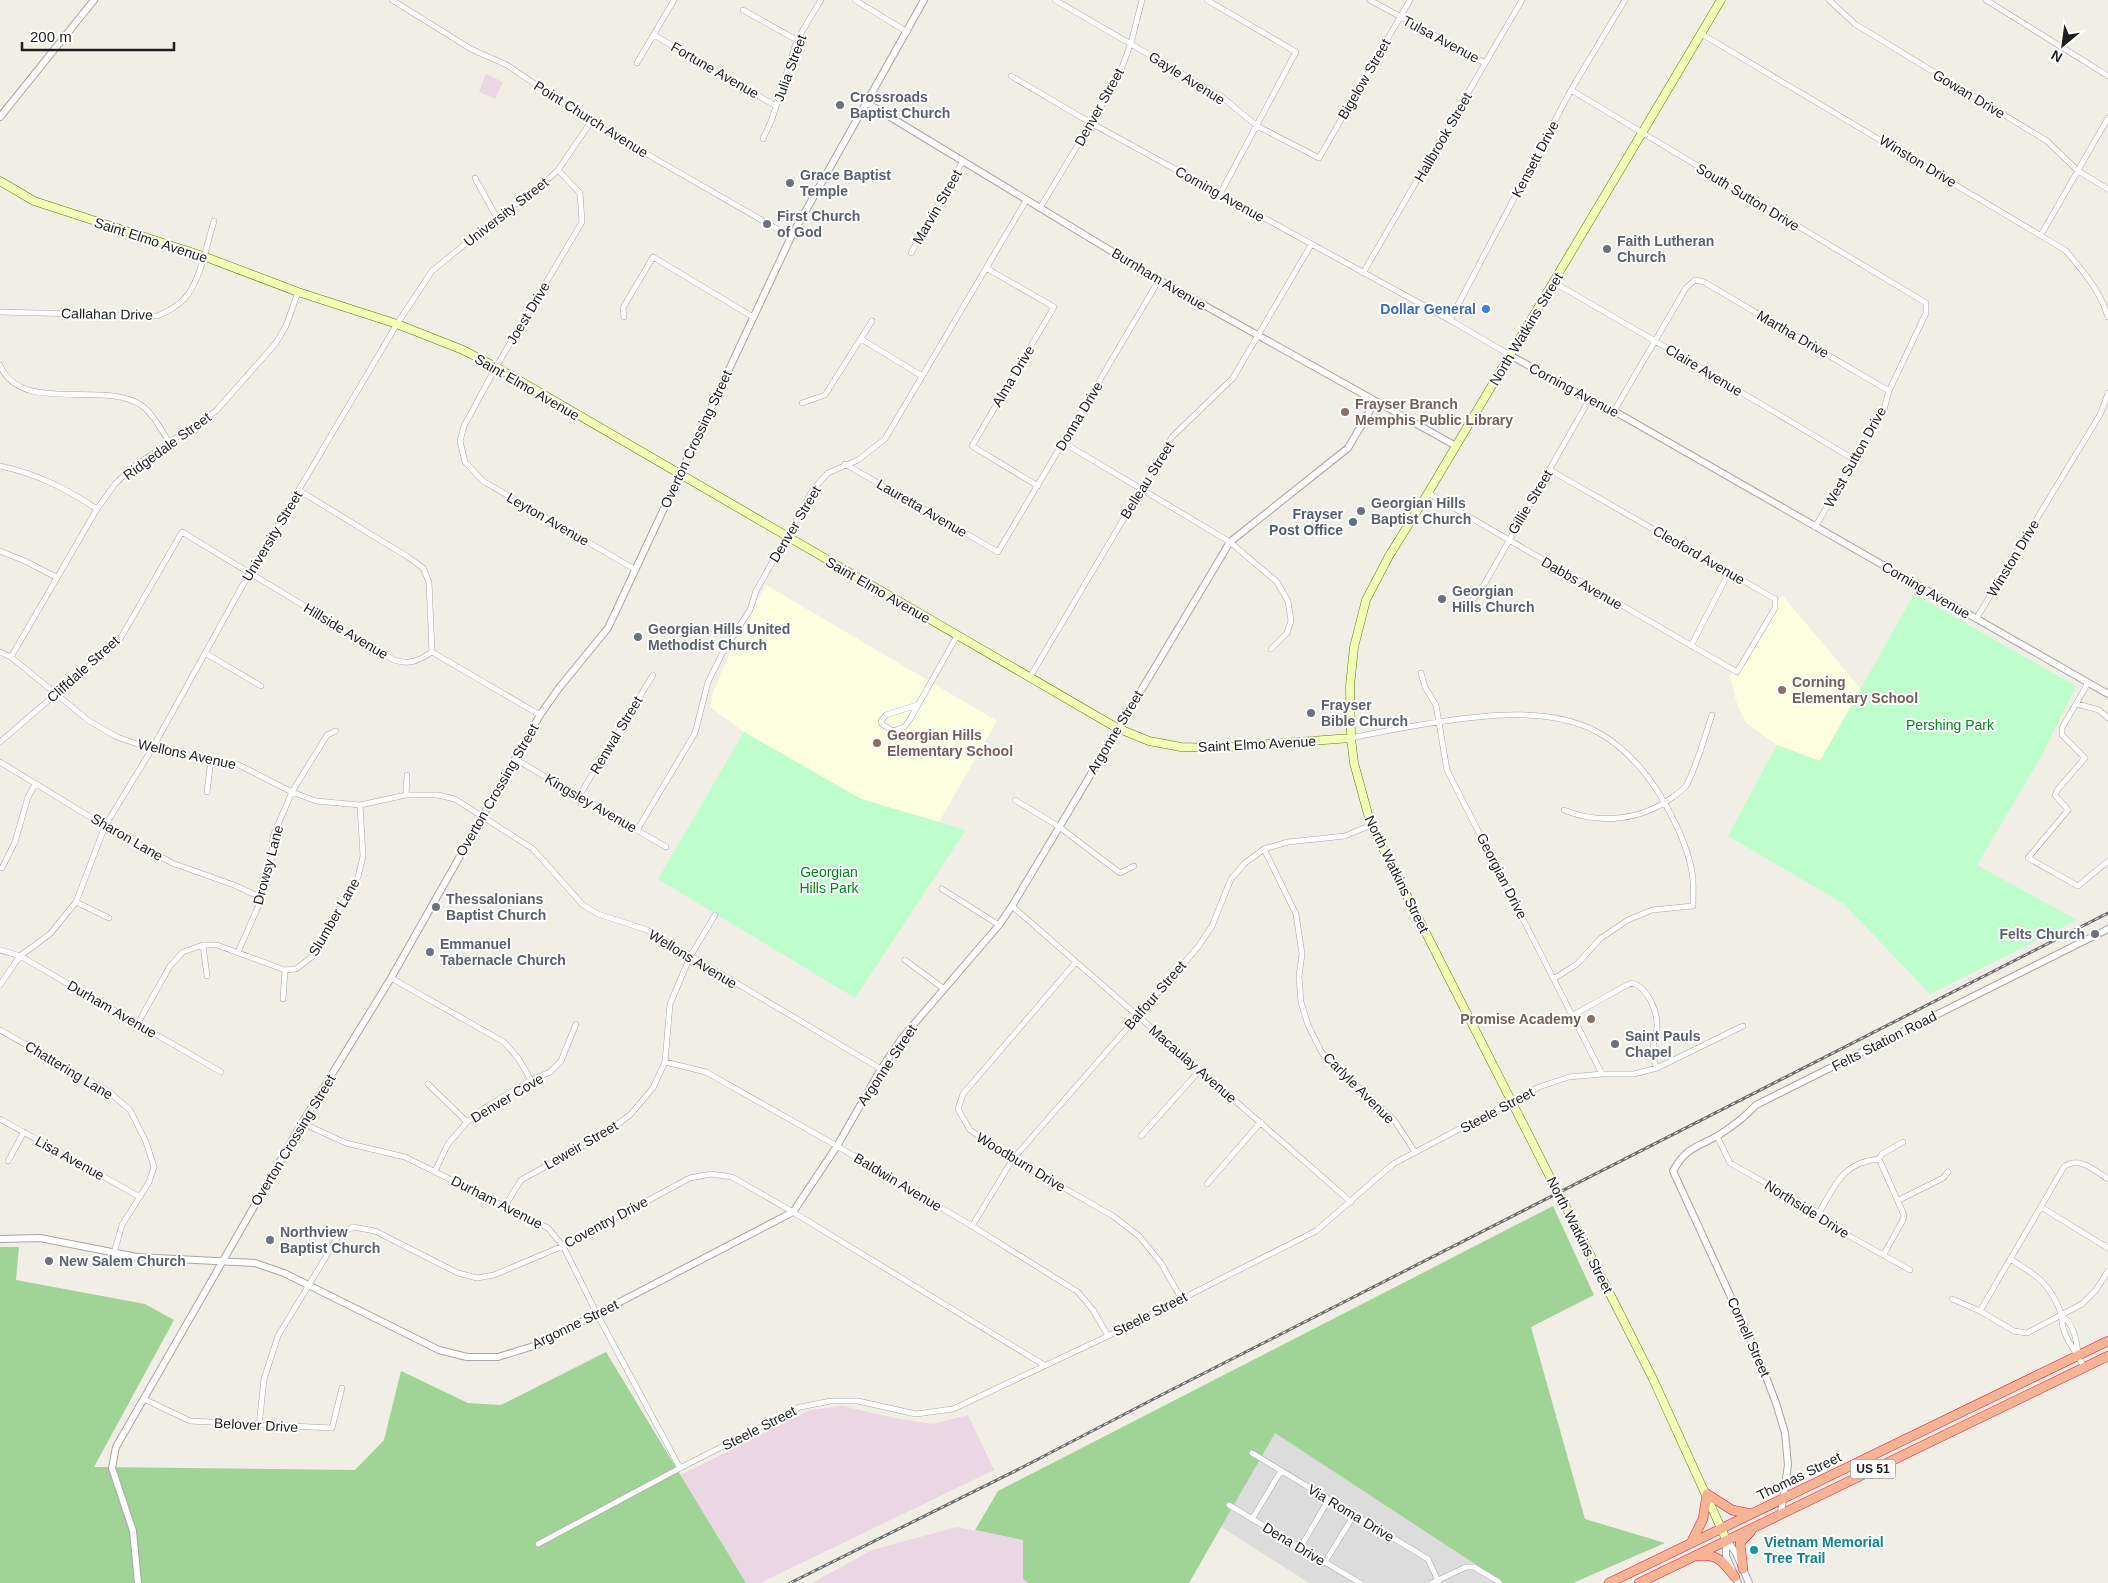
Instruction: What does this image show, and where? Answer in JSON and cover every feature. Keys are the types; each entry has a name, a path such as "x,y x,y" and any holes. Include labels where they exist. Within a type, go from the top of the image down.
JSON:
{"highway":[{"name":"Thomas Street","path":"1609,1583 2108,1341"},
{"name":"Thomas Street","path":"1638,1583 2108,1356"},
{"path":"1691,1543 1703,1519 1707,1494 1732,1510 1751,1514"},
{"path":"1744,1569 1740,1543 1756,1525"},
{"path":"1692,1556 1709,1554 1717,1557 1737,1580"}],"main road":[{"name":"North Watkins Street","path":"1721,0 1700,32 1642,133 1389,556 1366,600 1354,647 1350,686 1351,738 1354,763 1371,825 1653,1378 1726,1539"},
{"name":"Saint Elmo Avenue","path":"0,181 34,201 203,256 298,292 397,324 463,350 496,367 1117,728 1149,741 1181,747 1214,748 1351,738"}],"street":[{"path":"0,116 94,0"},
{"name":"Point Church Avenue","path":"392,0 471,49 507,65 591,122 791,236"},
{"path":"637,63 674,0"},
{"name":"Julia Street","path":"763,139 776,106 797,40 821,0"},
{"path":"855,0 907,32"},
{"name":"Overton Crossing Street","path":"138,1583 133,1531 112,1468 116,1447 302,1123 391,978 481,816 540,715 559,688 604,633 636,570 791,236 924,0"},
{"name":"Gayle Avenue","path":"1054,0 1222,97 1257,126 1319,158"},
{"name":"Denver Street","path":"1040,208 1118,78 1131,43 1142,0"},
{"path":"1207,0 1296,52 1220,194"},
{"name":"Tulsa Avenue","path":"1370,0 1485,63"},
{"name":"Bigelow Street","path":"1319,158 1410,0"},
{"name":"Hallbrook Street","path":"1364,274 1522,0"},
{"name":"Kensett Drive","path":"1450,320 1571,90 1625,0"},
{"name":"Gowan Drive","path":"1830,0 1854,24 2047,141 2078,172 2108,189"},
{"path":"1986,0 2108,76"},
{"path":"743,10 797,40"},
{"name":"Winston Drive","path":"1700,32 2065,250 2090,280 2104,302 2108,317"},
{"name":"Fortune Avenue","path":"654,34 776,106"},
{"name":"Corning Avenue","path":"1011,76 1091,123 1450,320 1589,400 1614,411 2108,694"},
{"name":"South Sutton Drive","path":"1571,90 1926,303"},
{"name":"Burnham Avenue","path":"867,103 1159,280 1456,446"},
{"path":"2041,234 2108,118"},
{"name":"University Street","path":"0,985 20,956 50,934 76,902 105,826 152,749 250,572 300,491 397,324 432,271 497,218 544,184 558,170 591,122"},
{"name":"Marvin Street","path":"910,253 963,162"},
{"name":"Joest Drive","path":"465,462 460,442 464,426 496,367 582,222 580,193 558,170"},
{"path":"476,178 497,218"},
{"name":"Denver Street","path":"637,830 695,733 708,682 724,650 750,610 756,591 785,536 814,488 828,474 858,460 885,439 1027,199"},
{"name":"Callahan Drive","path":"0,312 157,316 172,309 184,299 194,285 214,221"},
{"name":"Belleau Street","path":"1030,677 1172,438 1234,378 1311,245"},
{"path":"624,317 623,308 653,257 753,317"},
{"name":"Alma Drive","path":"986,268 1054,307 972,446 1038,486"},
{"name":"Donna Drive","path":"998,552 1159,280"},
{"name":"Martha Drive","path":"1655,341 1686,288 1695,280 1704,282 1889,391"},
{"name":"Claire Avenue","path":"1553,282 1855,460"},
{"name":"Ridgedale Street","path":"11,657 56,577 97,509 115,484 133,467 216,411 276,343 286,326 298,292"},
{"name":"West Sutton Drive","path":"1815,527 1883,413 1889,391 1926,313 1926,303"},
{"path":"802,404 825,395 872,321"},
{"path":"861,339 922,376"},
{"path":"1614,411 1655,341"},
{"path":"0,365 14,383 30,391 124,398 141,405 156,422 169,442"},
{"name":"Winston Drive","path":"1976,619 2101,413 2108,393"},
{"name":"Gillie Street","path":"1470,604 1485,583 1589,400"},
{"name":"Argonne Street","path":"0,1239 40,1238 137,1257 255,1264 284,1273 439,1350 467,1357 498,1357 537,1345 793,1212 902,1038 999,925 1012,906 1058,826 1230,542 1348,448 1376,402"},
{"path":"1064,443 1230,542 1277,582 1288,601 1291,621 1287,633 1270,649"},
{"name":"Leyton Avenue","path":"465,462 483,481 636,570"},
{"name":"Lauretta Avenue","path":"846,464 998,552"},
{"path":"0,466 27,472 74,494 97,509"},
{"name":"Cleoford Avenue","path":"1550,470 1775,599 1775,608 1737,672"},
{"path":"300,491 408,557 422,568 429,582 432,652 540,715"},
{"name":"Dabbs Avenue","path":"1428,493 1737,672"},
{"name":"Hillside Avenue","path":"182,532 394,660 404,663 416,662 432,652"},
{"name":"Cliffdale Street","path":"0,742 120,639 182,532"},
{"path":"0,551 26,561 56,577"},
{"path":"1691,646 1729,572"},
{"path":"917,705 886,715 881,721 882,724 892,731 898,730 909,721 957,636"},
{"name":"Wellons Avenue","path":"0,652 11,657 57,693 89,722 117,737 152,749 239,765 292,792 316,801 360,805 406,795 438,795 455,799 532,849 583,905 598,914 647,930 881,1069"},
{"path":"205,653 262,686"},
{"name":"Georgian Drive","path":"1421,673 1425,687 1435,701 1447,770 1555,978 1602,1074"},
{"name":"Renwal Street","path":"580,796 652,674"},
{"path":"2088,683 2062,728 2062,734 2085,758 2055,795 2068,810 2028,858 2078,886 2108,861"},
{"path":"2077,704 2099,710 2108,718"},
{"name":"Saint Elmo Avenue","path":"1351,738 1439,720 1516,714 1551,716 1584,725 1617,744 1645,771 1682,838 1692,873 1693,906 1652,910 1628,920 1601,938 1577,964 1555,978"},
{"path":"1564,810 1576,815 1620,818 1640,814 1664,803 1687,786 1712,716"},
{"name":"Drowsy Lane","path":"238,952 262,898 271,863 272,836 292,792 327,735 336,731"},
{"name":"Kingsley Avenue","path":"515,759 666,848"},
{"path":"207,792 211,760"},
{"name":"Sharon Lane","path":"0,762 105,826 172,863 234,885 262,898"},
{"path":"406,795 407,774"},
{"path":"2,868 15,842 28,797 36,783"},
{"path":"1015,800 1058,826 1120,873 1134,866"},
{"name":"Slumber Lane","path":"285,970 296,969 313,956 358,877 363,856 360,805"},
{"name":"Balfour Street","path":"972,1226 1013,1159 1198,946 1212,926 1231,879 1246,863 1264,849 1288,842 1346,836 1371,825"},
{"name":"Carlyle Avenue","path":"1264,849 1296,914 1302,954 1299,976 1301,1002 1308,1025 1322,1053 1394,1120 1415,1152"},
{"path":"942,889 999,925"},
{"path":"76,902 109,918"},
{"name":"Macaulay Avenue","path":"1012,906 1351,1202"},
{"name":"Leweir Street","path":"505,1206 521,1180 603,1135 630,1116 653,1088 665,1062 670,1004 690,957 715,915"},
{"name":"Felts Station Road","path":"1673,1171 1680,1158 1690,1149 1716,1136 1741,1120 1756,1105 2108,929"},
{"path":"138,1023 170,966 183,952 203,945 217,944 285,970 283,999"},
{"path":"203,945 207,976"},
{"name":"Durham Avenue","path":"0,950 20,956 221,1072"},
{"path":"905,960 944,989"},
{"name":"Woodburn Drive","path":"1076,962 963,1094 958,1109 970,1130 1013,1159 1113,1216 1139,1236 1161,1263 1181,1298"},
{"path":"391,978 504,1042 518,1058 532,1080"},
{"path":"1573,1015 1632,982 1638,984 1645,991 1656,1016 1657,1026 1653,1056 1657,1068"},
{"name":"Denver Cove","path":"435,1171 448,1144 467,1122 483,1109 532,1080 550,1072 561,1061 576,1024"},
{"name":"Steele Street","path":"538,1544 680,1468 800,1407 831,1401 858,1401 916,1414 953,1409 1108,1336 1316,1231 1393,1164 1539,1087 1569,1078 1602,1074 1634,1074 1657,1068 1743,1026"},
{"name":"Chattering Lane","path":"0,1030 108,1091 130,1110 146,1142 154,1168 149,1182 122,1226 114,1252"},
{"name":"Baldwin Avenue","path":"665,1062 706,1072 972,1226 1078,1292 1094,1310 1108,1336"},
{"path":"1141,1136 1200,1070"},
{"path":"428,1084 467,1122"},
{"name":"Lisa Avenue","path":"0,1119 140,1197"},
{"path":"1207,1184 1261,1122"},
{"name":"Durham Avenue","path":"302,1123 346,1143 405,1157 548,1228 563,1246 597,1314 680,1468"},
{"path":"8,1161 24,1132"},
{"name":"Northside Drive","path":"1716,1136 1730,1163 1819,1213 1826,1223 1910,1270"},
{"path":"1879,1159 1882,1154 1903,1142"},
{"path":"1819,1213 1837,1181 1852,1166 1867,1160 1879,1159"},
{"path":"1879,1159 1899,1200 1904,1215 1884,1254"},
{"path":"1980,1311 2062,1170 2071,1162 2083,1164 2108,1179"},
{"name":"Cornell Street","path":"1673,1171 1754,1348 1776,1403 1785,1433 1788,1465 1781,1513"},
{"path":"1899,1200 1943,1178 1948,1172"},
{"name":"Coventry Drive","path":"259,1426 264,1380 278,1336 307,1285 339,1235 354,1227 375,1230 458,1273 477,1278 494,1275 563,1246 690,1178 711,1174 732,1177 793,1212 1044,1365"},
{"path":"2041,1208 2108,1248"},
{"path":"2010,1259 2044,1282 2056,1298 2062,1316 2068,1319 2077,1342 2078,1355 2084,1368"},
{"path":"1952,1300 1980,1311 2010,1329 2023,1333 2030,1332 2062,1316 2087,1300 2108,1271"},
{"name":"Belover Drive","path":"144,1399 190,1421 259,1426 332,1428 342,1388"},
{"name":"Via Roma Drive","path":"1252,1453 1428,1559 1436,1582"},
{"path":"1252,1518 1280,1471"},
{"path":"1300,1548 1329,1499"},
{"name":"Dena Drive","path":"1229,1504 1360,1583"},
{"path":"1325,1562 1354,1515"},
{"name":"North Watkins Street","path":"1726,1539 1736,1553 1749,1583"},
{"name":"North Watkins Street","path":"1726,1539 1726,1556 1737,1580"},
{"path":"1436,1582 1466,1567 1474,1567 1499,1582"}],"shaded area":[{"path":"486,74 503,82 495,99 479,92"},
{"path":"766,585 997,721 939,822 861,799 744,732 710,707 712,695 732,648"},
{"path":"1782,595 1861,689 1820,761 1777,745 1746,723 1737,704 1730,677"},
{"path":"843,1406 894,1418 933,1424 968,1415 994,1470 760,1583 746,1583 681,1475 810,1410"},
{"path":"1264,1424 1513,1583 1309,1583 1215,1523"},
{"path":"957,1527 1023,1540 1023,1579 1029,1583 812,1583 872,1550"}],"green space":[{"name":"Pershing Park","path":"1914,594 2076,686 2041,757 1977,865 2077,920 1930,994 1844,904 1728,836 1777,745 1820,761"},
{"name":"Georgian Hills Park","path":"744,732 861,799 966,830 855,998 658,879"},
{"path":"1553,1206 1594,1295 1531,1327 1585,1519 1665,1543 1573,1583 1504,1583 1275,1433 1189,1583 1029,1583 1023,1579 1023,1540 975,1530 998,1491"},
{"path":"0,1247 19,1247 16,1280 145,1304 174,1320 94,1467 355,1470 384,1440 401,1371 468,1403 501,1405 606,1352 746,1583 0,1583"}],"railway":[{"path":"790,1583 1021,1468 2108,913"}],"place":[{"name":"Crossroads Baptist Church","path":"840,105"},
{"name":"Grace Baptist Temple","path":"790,183"},
{"name":"First Church of God","path":"767,224"},
{"name":"Faith Lutheran Church","path":"1607,249"},
{"name":"Dollar General","path":"1486,309"},
{"name":"Frayser Branch Memphis Public Library","path":"1345,412"},
{"name":"Georgian Hills Baptist Church","path":"1361,511"},
{"name":"Frayser Post Office","path":"1353,522"},
{"name":"Georgian Hills Church","path":"1442,599"},
{"name":"Georgian Hills United Methodist Church","path":"638,637"},
{"name":"Corning Elementary School","path":"1782,690"},
{"name":"Frayser Bible Church","path":"1311,713"},
{"name":"Georgian Hills Elementary School","path":"877,743"},
{"name":"Thessalonians Baptist Church","path":"436,907"},
{"name":"Felts Church","path":"2095,934"},
{"name":"Emmanuel Tabernacle Church","path":"430,952"},
{"name":"Promise Academy","path":"1591,1019"},
{"name":"Saint Pauls Chapel","path":"1615,1044"},
{"name":"Northview Baptist Church","path":"270,1240"},
{"name":"New Salem Church","path":"49,1261"},
{"name":"Vietnam Memorial Tree Trail","path":"1754,1550"}]}
